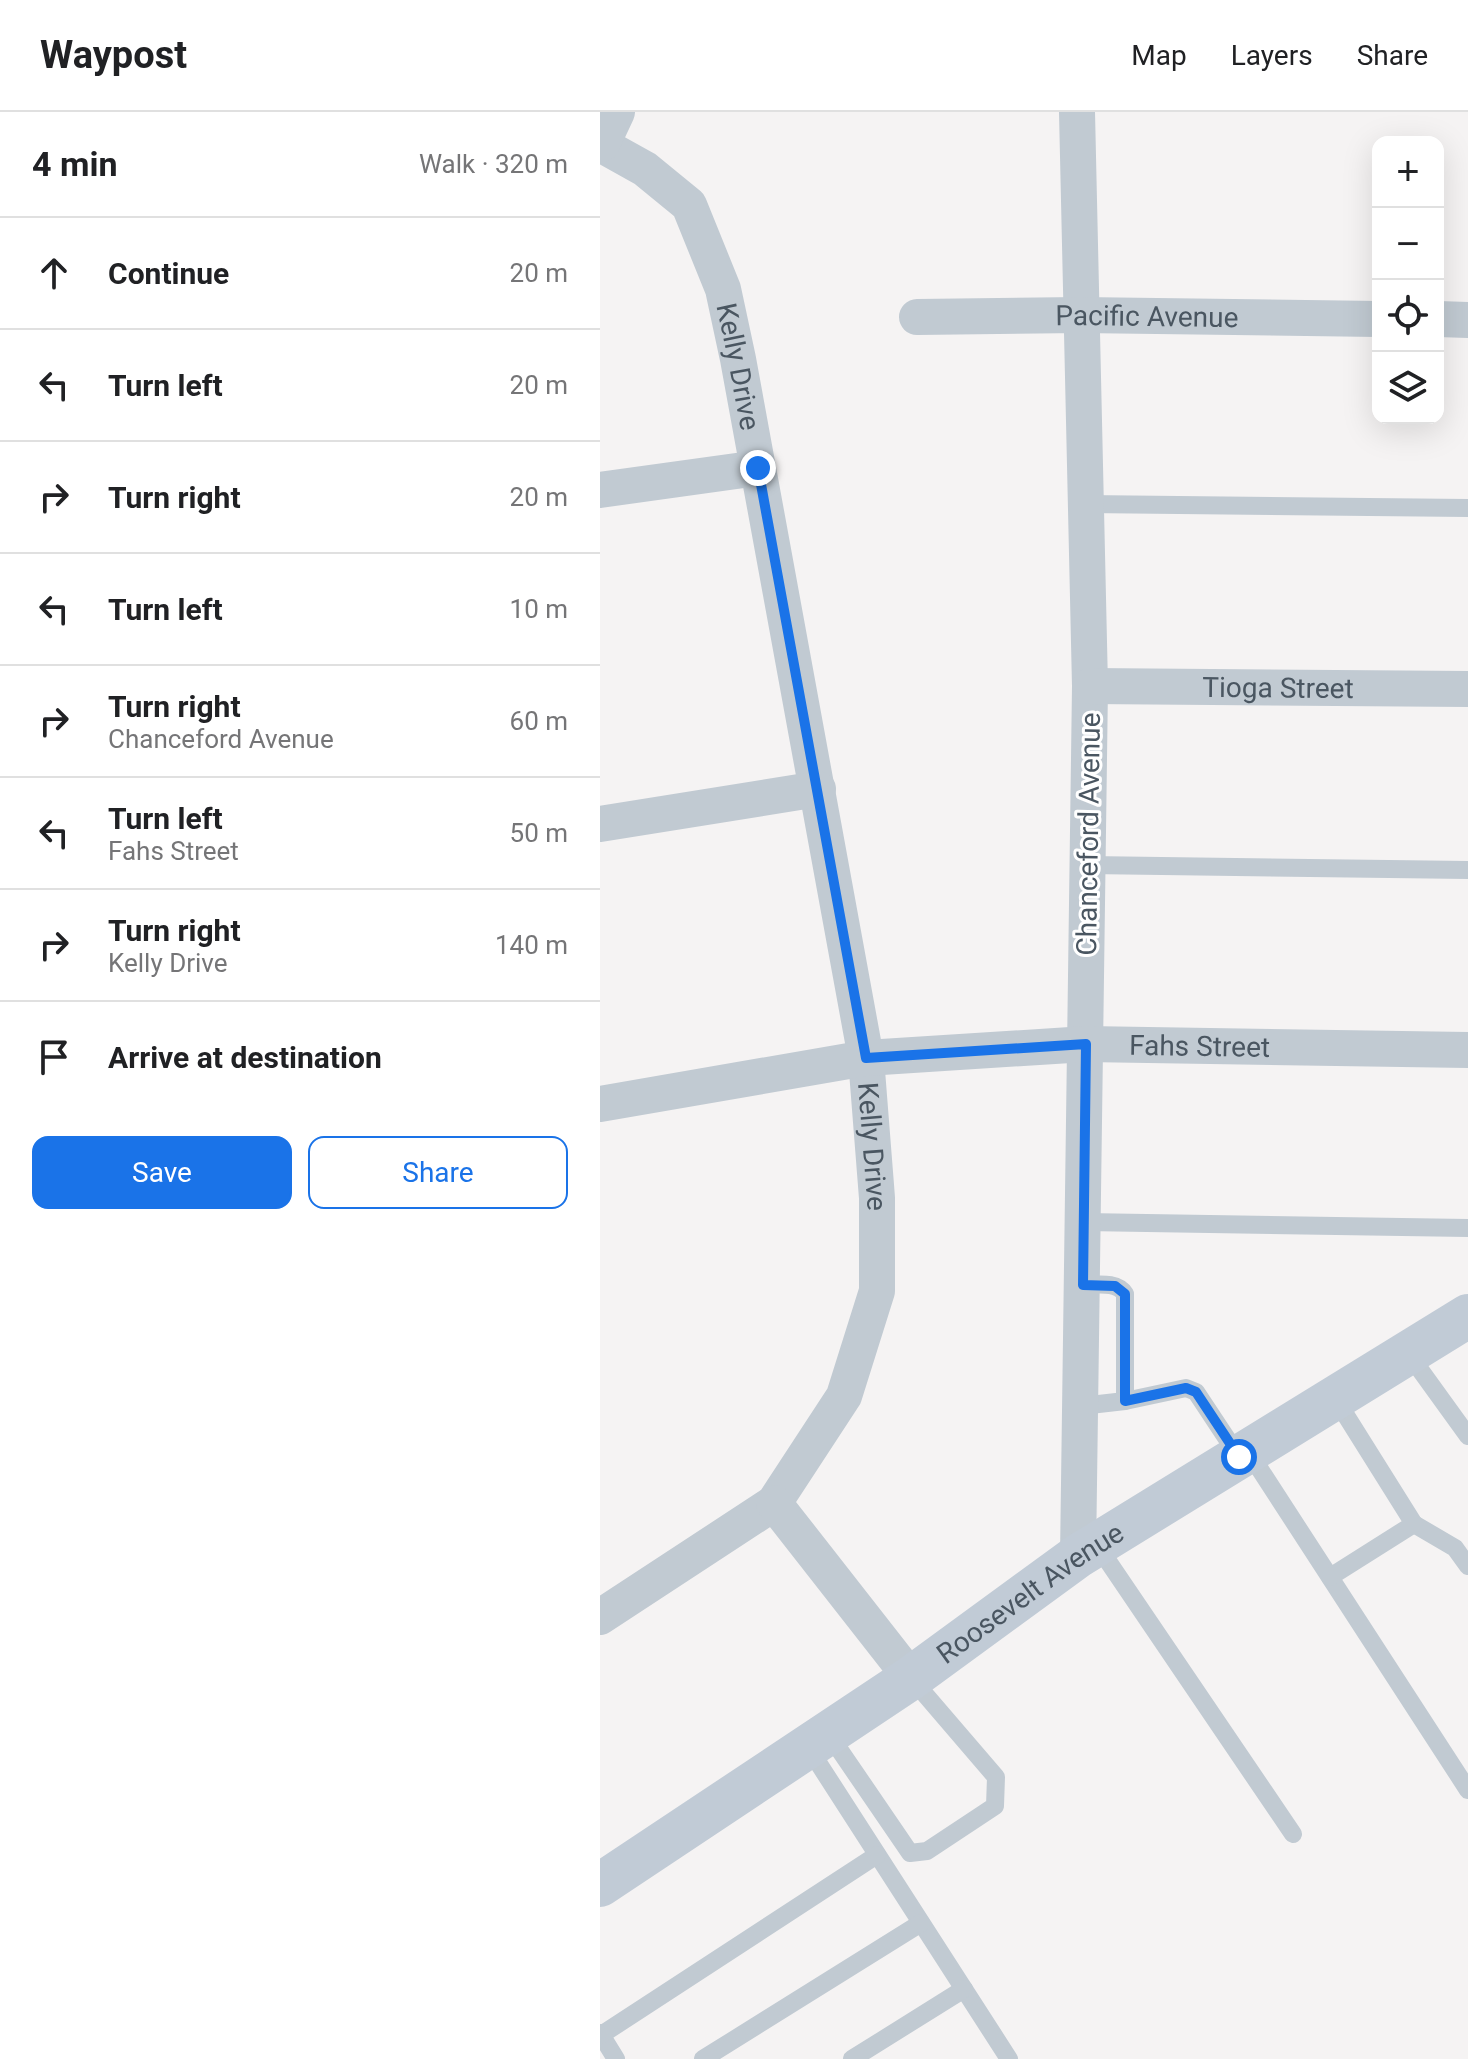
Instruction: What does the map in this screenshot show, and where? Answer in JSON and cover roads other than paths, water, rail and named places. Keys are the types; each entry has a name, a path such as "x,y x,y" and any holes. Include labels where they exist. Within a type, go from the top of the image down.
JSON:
{"main road":[{"name":"Roosevelt Avenue","path":"600,1885 911,1678 1087,1550 1468,1316"}],"street":[{"path":"601,144 617,112"},
{"name":"Chanceford Avenue","path":"1077,112 1090,686 1081,1406 1087,1550"},
{"name":"Kelly Drive","path":"600,1617 774,1503 844,1396 877,1291 877,1198 866,1058 723,289 689,205 645,169 601,144"},
{"name":"Pacific Avenue","path":"917,317 1080,315 1372,319"},
{"path":"1444,319 1468,320"},
{"path":"600,490 758,468"},
{"name":"Tioga Street","path":"1090,686 1468,689"},
{"path":"600,824 818,789"},
{"name":"Fahs Street","path":"600,1104 866,1058 1086,1044 1468,1050"},
{"path":"774,1503 911,1678"}],"lane":[{"path":"1085,504 1468,508"},
{"path":"1088,865 1468,870"},
{"path":"1084,1222 1468,1228"},
{"path":"1083,1285 1115,1286 1125,1294 1125,1401"},
{"path":"1408,1353 1468,1436"},
{"path":"1081,1406 1125,1401 1186,1388 1196,1392 1330,1577 1468,1790"},
{"path":"1335,1398 1414,1524 1455,1548 1468,1566"},
{"path":"1330,1577 1414,1524"},
{"path":"1087,1550 1293,1834"},
{"path":"818,1740 910,1853 927,1851 961,1829 995,1806 996,1777 911,1678"},
{"path":"818,1740 877,1855 1009,2059"},
{"path":"616,2059 600,2034 877,1855"},
{"path":"703,2059 921,1923"},
{"path":"852,2059 964,1989"}]}
